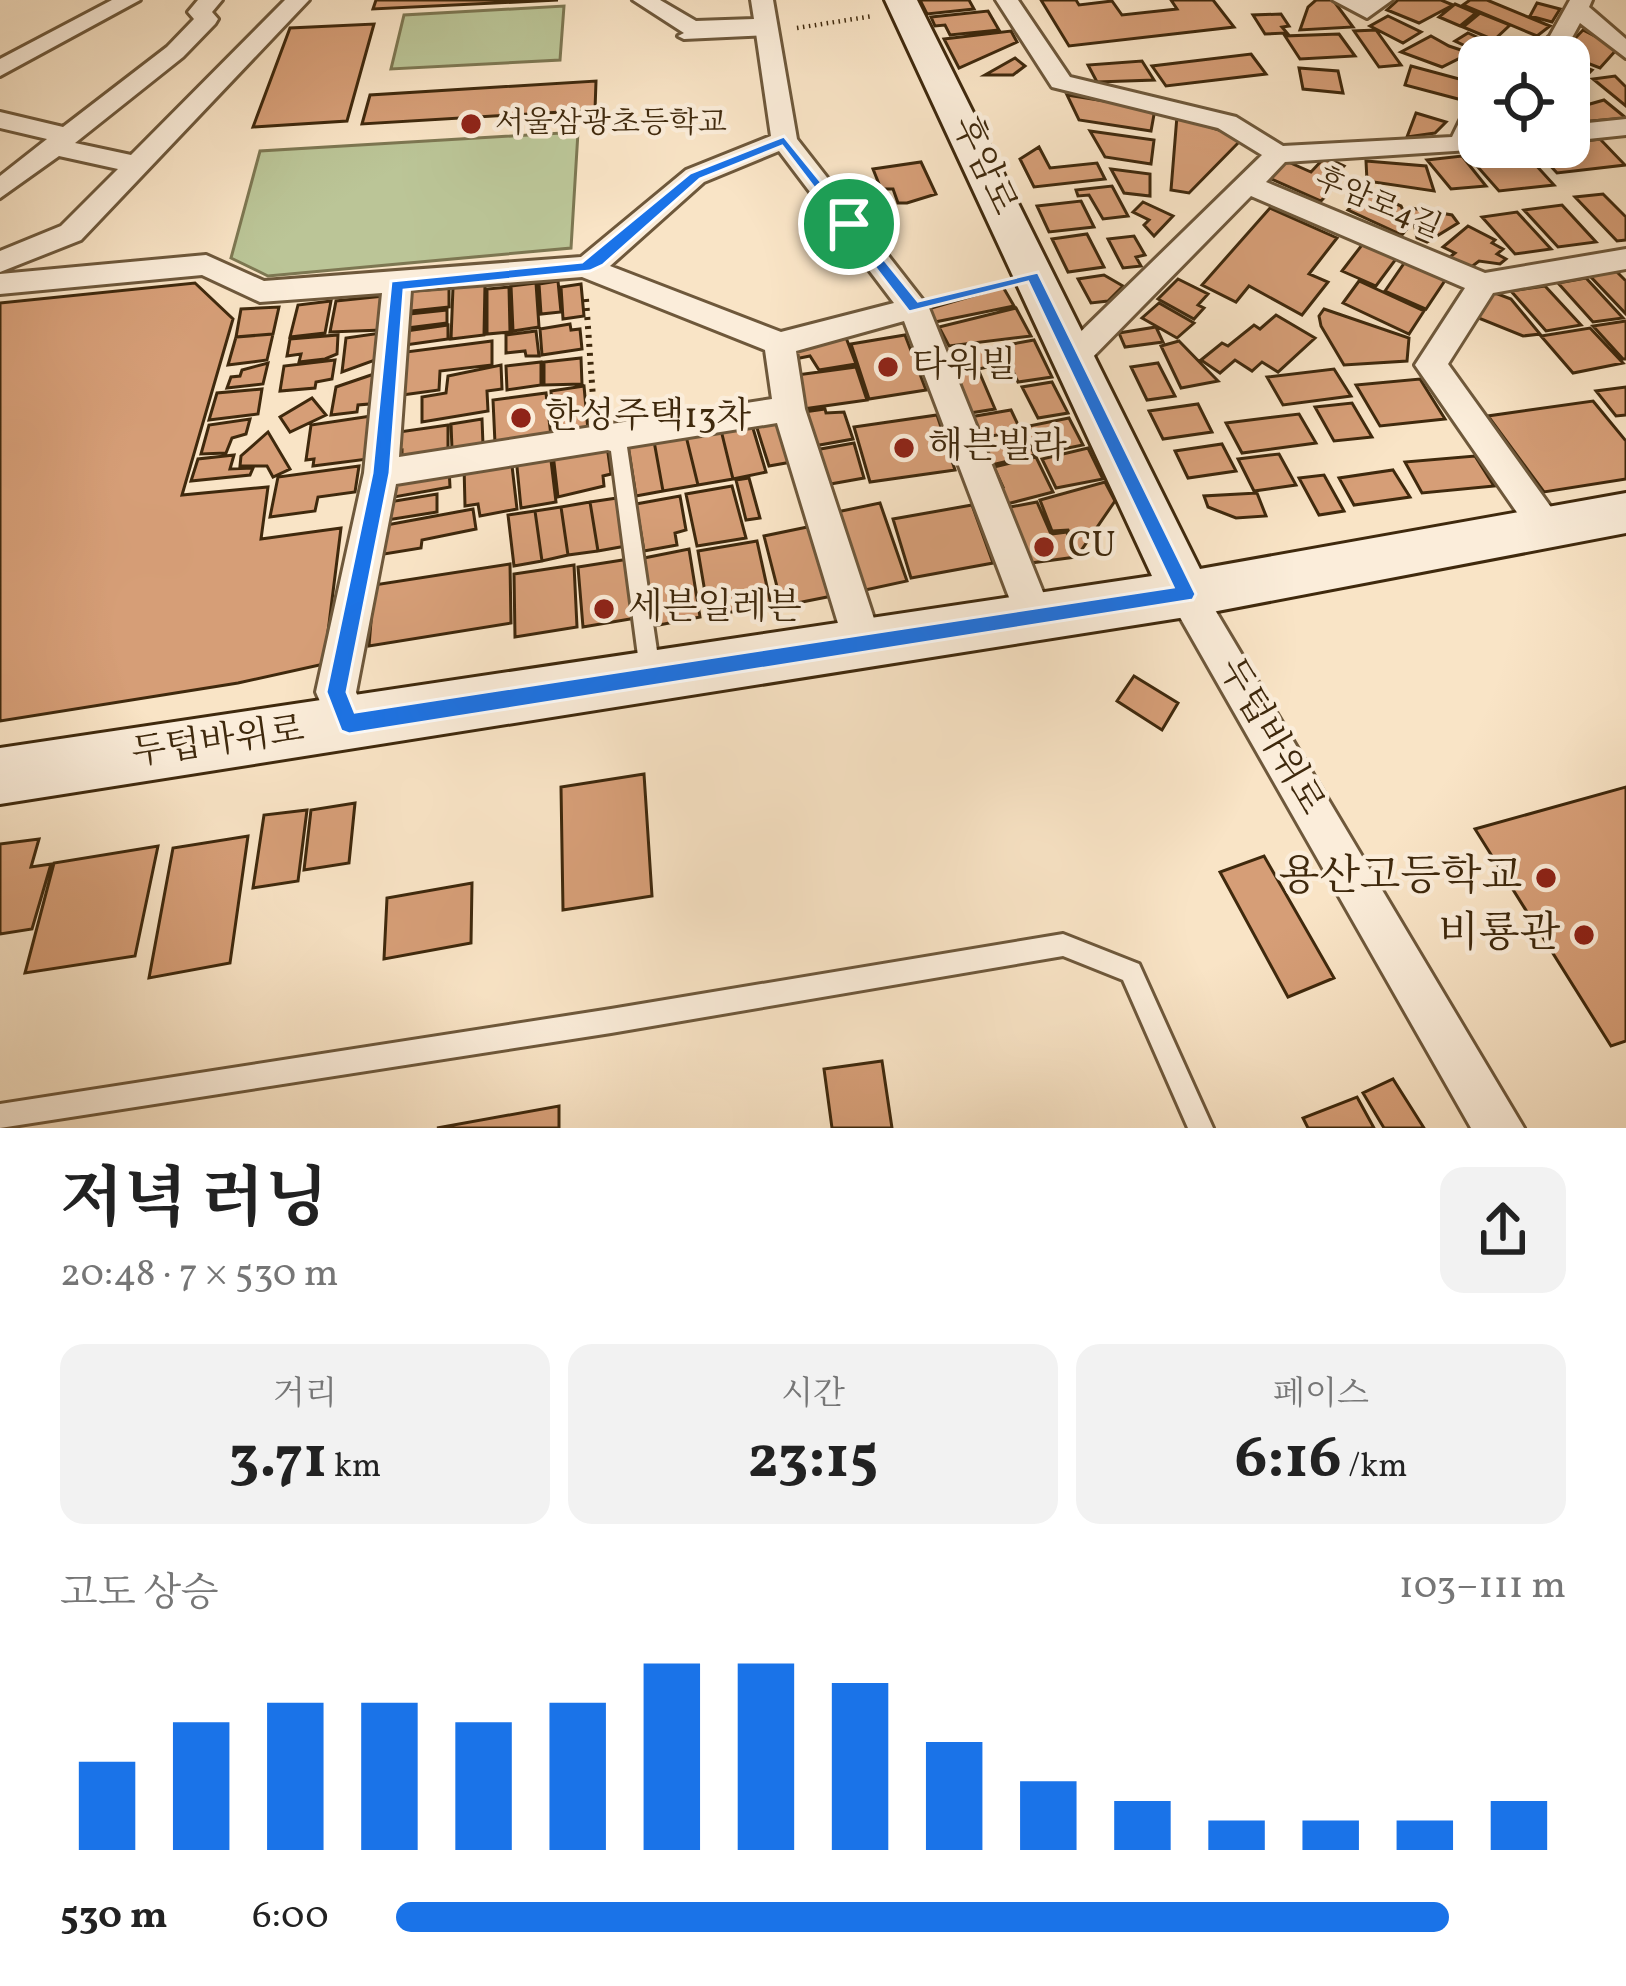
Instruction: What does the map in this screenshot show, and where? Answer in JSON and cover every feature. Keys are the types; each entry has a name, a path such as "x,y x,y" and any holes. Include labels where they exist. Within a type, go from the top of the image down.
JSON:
{"main road":[{"name":"후암로","path":"903,6 996,187 1032,275 1186,594"},
{"name":"두텁바위로","path":"0,776 1186,594 1626,513"}],"street":[{"path":"0,69 129,0"},
{"path":"0,262 71,232 252,51 226,18 171,0"},
{"path":"0,189 175,52 226,18 298,0"},
{"path":"644,0 692,28 763,20 784,140 914,308 1034,617"},
{"path":"1007,0 1060,82 1227,122 1278,154"},
{"path":"1344,0 1367,11 1381,0"},
{"path":"1563,36 1586,4 1626,51"},
{"path":"0,120 138,165"},
{"path":"1590,131 1626,127"},
{"path":"0,284 206,265 260,292 584,268 597,262 695,176 784,140"},
{"name":"후암로4길","path":"1072,358 1278,154 1458,144"},
{"name":"후암로4길","path":"1247,184 1483,284"},
{"path":"1546,527 1431,365 1483,284 1626,259"},
{"path":"584,268 780,344 914,308"},
{"path":"349,724 336,692 381,473 397,285"},
{"path":"780,344 789,409 862,644"},
{"path":"381,473 789,409"},
{"name":"두텁바위로","path":"1186,594 1499,1128"}],"lane":[{"path":"684,36 763,20"},
{"path":"596,440 619,447 651,676"},
{"path":"0,1116 610,1022 1063,945 1131,972 1201,1128"}],"path":[{"path":"763,20 903,6"},
{"path":"584,268 596,440"},
{"path":"914,308 1032,275"}],"green space":[{"path":"564,6 560,60 391,69 404,15"},
{"path":"578,132 571,248 268,276 231,258 260,151"}],"building":[{"path":"376,0 558,0 373,9"},
{"path":"920,0 969,0 974,9 927,14"},
{"path":"1041,0 1076,0 1079,5 1112,1 1122,15 1177,9 1171,0 1213,0 1234,27 1069,46"},
{"path":"1316,0 1333,0 1353,27 1300,30 1308,7"},
{"path":"1398,0 1441,0 1453,5 1419,23 1387,10"},
{"path":"1487,0 1550,26 1537,36 1463,5"},
{"path":"1537,3 1560,9 1552,22 1530,16"},
{"path":"1455,4 1476,13 1460,26 1439,17"},
{"path":"988,11 999,30 950,35 945,25 935,26 931,17"},
{"path":"1480,13 1510,25 1498,36 1463,27"},
{"path":"1281,14 1289,26 1282,27 1287,33 1265,34 1253,15"},
{"path":"1388,16 1421,32 1403,43 1370,26"},
{"path":"374,24 347,121 253,127 290,28"},
{"path":"1376,30 1401,65 1379,67 1354,31"},
{"path":"1583,30 1618,48 1600,68 1590,64 1590,36 1577,36"},
{"path":"1011,31 1017,42 959,68 944,39"},
{"path":"1339,34 1355,56 1300,59 1285,36"},
{"path":"1431,36 1458,49 1458,59 1442,67 1401,52"},
{"path":"1251,54 1266,74 1166,86 1152,66"},
{"path":"1015,58 1025,66 1013,75 985,75"},
{"path":"1142,61 1154,80 1097,82 1088,65"},
{"path":"1411,66 1458,79 1458,99 1405,85"},
{"path":"1299,68 1338,71 1343,93 1303,89"},
{"path":"1615,76 1626,87 1626,106 1593,79"},
{"path":"596,81 595,110 362,124 370,95"},
{"path":"1067,95 1155,109 1151,131 1079,120"},
{"path":"1604,100 1626,118 1590,121 1590,104"},
{"path":"1416,113 1446,122 1435,133 1407,137"},
{"path":"1177,116 1243,138 1189,193 1171,190"},
{"path":"1090,131 1154,140 1151,164 1105,157"},
{"path":"1600,139 1625,165 1557,173 1552,168 1590,168 1590,140"},
{"path":"1039,147 1050,168 1097,163 1105,179 1034,187 1020,159"},
{"path":"1458,156 1458,168 1472,168 1486,186 1451,189 1427,160"},
{"path":"1325,157 1344,166 1330,181 1337,184 1321,201 1269,178 1286,161 1311,172"},
{"path":"1366,161 1426,166 1434,191 1367,181"},
{"path":"921,162 936,194 907,203 898,203 893,189 881,189 873,169"},
{"path":"1479,168 1538,168 1554,185 1499,191"},
{"path":"1111,169 1150,174 1150,196 1124,193"},
{"path":"1112,186 1128,216 1103,219 1089,195 1078,196 1076,190"},
{"path":"1366,191 1401,206 1410,225 1402,235 1348,210"},
{"path":"1603,194 1626,217 1626,240 1617,241 1575,197"},
{"path":"1081,201 1094,227 1049,232 1037,206"},
{"path":"1143,202 1173,216 1154,236 1144,225 1149,220 1133,212"},
{"path":"1562,205 1596,242 1558,247 1524,210"},
{"path":"1270,208 1337,238 1309,274 1328,282 1302,315 1249,286 1236,302 1202,285"},
{"path":"1411,208 1452,215 1458,223 1427,242 1417,238"},
{"path":"1517,212 1551,249 1515,254 1482,217"},
{"path":"1468,226 1495,240 1492,243 1503,249 1497,254 1506,259 1500,264 1479,261 1470,268 1450,257 1455,253 1443,247"},
{"path":"1087,234 1104,267 1068,272 1052,239"},
{"path":"1134,236 1145,255 1136,257 1141,266 1123,268 1108,239"},
{"path":"1365,241 1399,255 1376,286 1342,271"},
{"path":"1407,259 1448,276 1426,309 1385,291"},
{"path":"1616,271 1626,281 1626,314 1589,275"},
{"path":"1104,275 1123,286 1108,301 1091,303 1078,279"},
{"path":"1586,278 1623,318 1593,322 1558,283"},
{"path":"1178,279 1208,294 1194,319 1158,299"},
{"path":"558,281 561,312 541,314 539,284"},
{"path":"1359,281 1424,311 1409,334 1343,303"},
{"path":"195,283 233,319 182,495 268,487 261,539 341,528 324,664 238,683 0,721 0,303"},
{"path":"536,283 539,327 513,331 511,286"},
{"path":"485,284 484,335 451,339 453,287"},
{"path":"581,284 584,316 563,319 561,287"},
{"path":"1545,286 1581,325 1546,331 1511,291"},
{"path":"509,287 510,332 487,334 487,289"},
{"path":"1003,287 1014,306 935,322 928,309"},
{"path":"449,288 449,307 402,312 403,292"},
{"path":"1490,291 1511,299 1540,334 1523,336 1476,317"},
{"path":"384,296 382,330 330,332 336,301"},
{"path":"331,301 325,333 290,337 298,305"},
{"path":"1159,303 1194,323 1177,338 1142,318"},
{"path":"279,307 273,334 236,337 241,309"},
{"path":"1016,308 1031,336 949,346 939,327"},
{"path":"1324,309 1409,338 1407,361 1344,365 1321,326 1319,316"},
{"path":"447,310 447,323 399,329 400,315"},
{"path":"1276,315 1315,338 1278,372 1262,362 1252,371 1235,360 1220,373 1201,360 1254,325 1260,329"},
{"path":"1626,321 1626,359 1623,359 1593,326"},
{"path":"570,324 571,330 580,329 582,349 542,355 540,329"},
{"path":"448,325 448,339 398,346 399,332"},
{"path":"1156,327 1163,342 1125,347 1119,333"},
{"path":"1590,328 1623,363 1573,373 1541,336"},
{"path":"536,331 539,356 526,356 525,351 506,353 506,335"},
{"path":"381,333 378,359 342,372 346,338"},
{"path":"273,334 267,360 228,365 236,337"},
{"path":"338,335 337,354 325,359 299,362 301,354 287,356 290,339"},
{"path":"845,335 856,364 819,370 810,356 795,359 793,346"},
{"name":"타워빌","path":"905,335 926,390 869,399 851,344"},
{"path":"1034,340 1052,377 1018,382 1001,346"},
{"path":"492,341 492,365 440,371 439,390 395,396 398,353"},
{"path":"1179,341 1218,381 1181,388 1161,346"},
{"path":"995,348 1003,364 978,369 995,409 970,413 949,356"},
{"path":"581,358 582,384 544,385 544,362"},
{"path":"335,360 332,379 316,382 315,388 280,391 284,366"},
{"path":"541,362 541,385 507,390 506,366"},
{"path":"268,363 263,384 227,388 231,377 240,376 242,370"},
{"path":"1158,363 1175,396 1147,400 1131,367"},
{"path":"501,365 502,389 487,391 488,411 422,422 422,397 446,393 448,376"},
{"path":"856,367 867,400 803,409 797,375"},
{"path":"1334,369 1351,396 1283,405 1267,377"},
{"path":"377,373 374,410 369,410 370,404 358,405 357,412 331,415 336,387"},
{"path":"1420,379 1445,419 1380,426 1356,385"},
{"path":"1052,382 1068,413 1038,418 1022,387"},
{"path":"584,386 588,430 554,435 551,391"},
{"path":"1626,387 1626,415 1616,416 1596,391"},
{"path":"262,389 258,414 209,420 217,393"},
{"name":"한성주택13차","path":"546,393 551,436 495,443 493,400"},
{"path":"312,398 326,415 290,432 280,417"},
{"path":"1593,401 1626,441 1626,479 1544,492 1488,416"},
{"path":"1352,403 1372,437 1334,441 1315,407"},
{"path":"1198,404 1212,432 1163,439 1149,411"},
{"path":"825,409 826,413 844,412 853,439 814,446 804,412"},
{"path":"1011,410 1021,431 979,438 970,417"},
{"path":"1299,414 1316,443 1242,453 1226,423"},
{"name":"해븐빌라","path":"937,415 955,470 870,482 854,427"},
{"path":"371,416 368,459 313,466 314,459 306,460 311,425"},
{"path":"1069,418 1083,445 1038,454 1024,427"},
{"path":"250,419 246,434 232,438 226,453 201,454 209,425"},
{"path":"482,419 483,445 452,449 451,424"},
{"path":"783,420 797,461 769,466 756,425"},
{"path":"448,425 448,451 402,458 402,450 391,452 392,433"},
{"path":"752,425 766,472 733,479 721,430"},
{"path":"721,430 733,479 698,485 686,436"},
{"path":"268,432 290,469 273,477 267,466 240,466 241,456"},
{"path":"686,436 698,485 663,491 654,441"},
{"path":"654,441 663,491 636,496 628,446"},
{"path":"1028,442 1035,455 987,466 982,451"},
{"path":"854,443 864,478 825,485 815,450"},
{"path":"1222,444 1236,471 1188,478 1175,451"},
{"path":"607,446 611,474 603,476 604,486 558,497 553,454"},
{"path":"1088,448 1103,479 1056,488 1042,459"},
{"path":"550,452 556,502 521,508 516,457"},
{"path":"1279,454 1296,485 1254,491 1238,459"},
{"path":"234,455 230,469 253,468 250,475 191,481 198,459"},
{"path":"1475,456 1494,486 1422,493 1405,462"},
{"path":"511,457 517,509 480,516 478,504 465,506 464,465"},
{"path":"1036,457 1053,492 1003,505 997,489 1003,487 994,467"},
{"path":"359,466 355,492 318,497 315,511 270,517 278,477"},
{"path":"449,468 450,487 383,499 387,477"},
{"path":"1393,470 1410,497 1354,505 1339,478"},
{"path":"1324,475 1344,511 1319,515 1299,478"},
{"path":"749,478 760,518 746,520 736,480"},
{"path":"1105,482 1115,501 1078,555 1068,530 1052,531 1040,500"},
{"path":"732,486 746,538 697,546 686,494"},
{"path":"1257,493 1266,516 1236,518 1208,507 1204,496"},
{"path":"437,494 437,512 381,521 383,503"},
{"path":"680,496 686,530 675,533 677,545 644,551 636,504"},
{"path":"617,498 626,546 598,551 590,502"},
{"path":"590,502 598,551 568,555 561,507"},
{"path":"1037,502 1051,534 1067,532 1076,557 1023,564 1005,508"},
{"path":"880,503 907,581 856,592 832,513"},
{"path":"972,505 993,563 911,578 893,519"},
{"path":"561,507 568,555 542,561 535,511"},
{"path":"473,509 476,529 422,540 421,548 378,555 381,526"},
{"path":"535,511 542,561 514,566 508,515"},
{"path":"817,525 837,595 782,606 764,536"},
{"path":"757,541 771,605 709,616 698,551"},
{"path":"689,549 700,617 654,626 644,558"},
{"path":"629,559 636,618 583,627 578,567"},
{"path":"510,564 511,623 369,646 374,585"},
{"path":"574,565 577,627 515,637 514,574"},
{"path":"1134,676 1178,703 1162,730 1117,701"},
{"path":"644,774 652,896 563,910 561,787"},
{"name":"비룡관","path":"1626,787 1626,1041 1611,1046 1475,829"},
{"path":"355,803 349,863 304,870 311,810"},
{"path":"307,810 298,881 253,888 264,815"},
{"path":"248,836 230,963 149,978 173,848"},
{"path":"39,839 31,867 51,864 32,929 0,934 0,844"},
{"path":"158,846 135,956 25,973 54,863"},
{"path":"1264,856 1334,978 1288,997 1220,872"},
{"path":"472,883 471,943 384,959 387,898"},
{"path":"882,1061 892,1128 832,1128 824,1069"},
{"path":"1393,1079 1424,1128 1384,1128 1363,1093"},
{"path":"1357,1097 1374,1128 1308,1128 1303,1118"},
{"path":"559,1106 559,1128 437,1128"}],"place":[{"name":"서울삼광초등학교","path":"471,124"},
{"name":"타워빌","path":"888,367"},
{"name":"한성주택13차","path":"521,418"},
{"name":"해븐빌라","path":"904,448"},
{"name":"CU","path":"1044,547"},
{"name":"세븐일레븐","path":"604,609"},
{"name":"용산고등학교","path":"1546,878"},
{"name":"비룡관","path":"1584,935"}],"route":[{"path":"784,140 849,224 914,308 1032,275 1186,594 349,724 336,692 381,473 397,285 584,268 597,262 695,176 784,140"}]}
